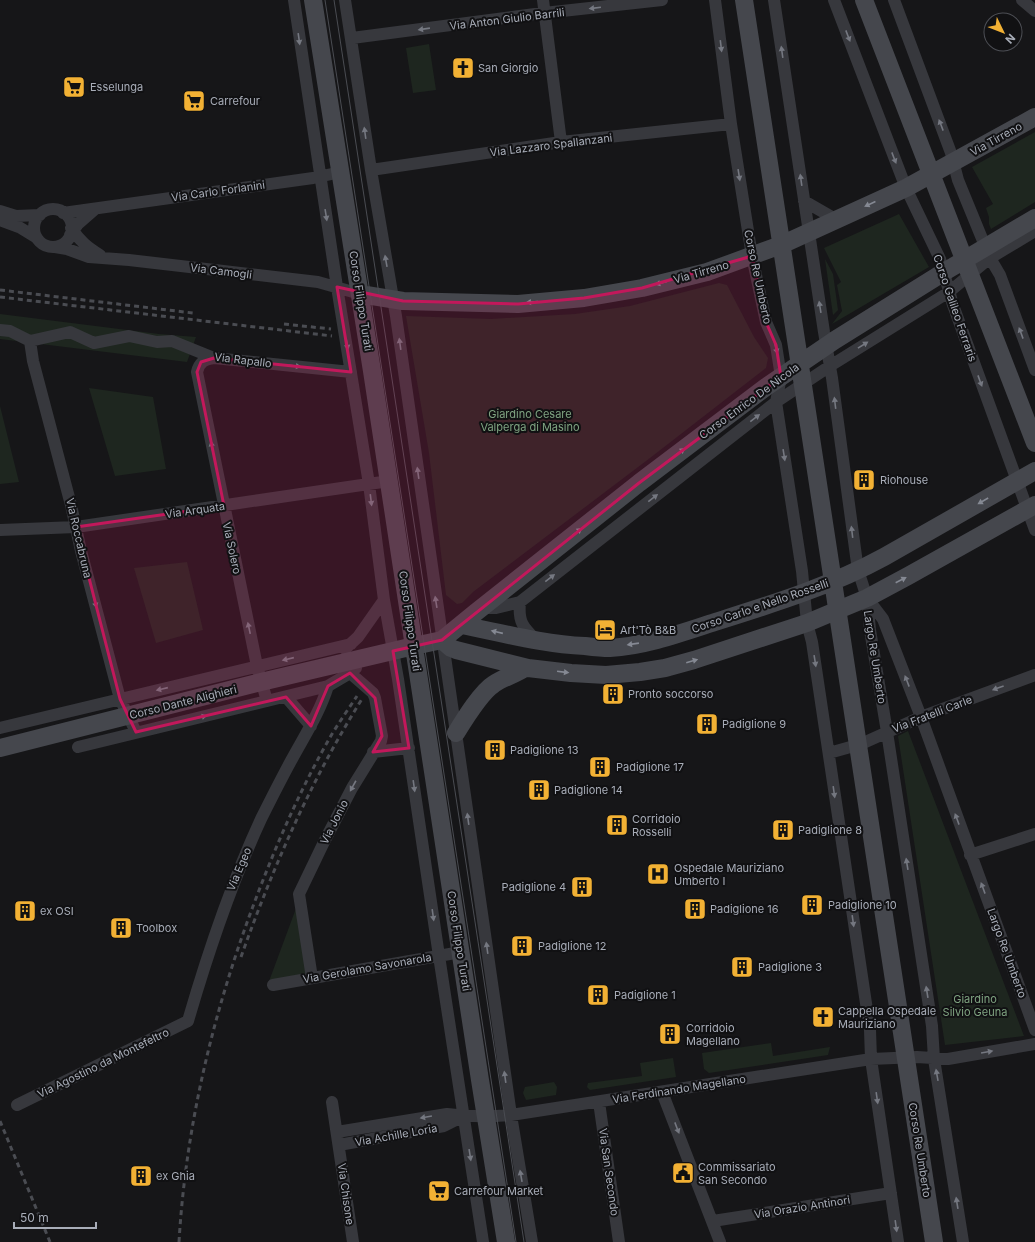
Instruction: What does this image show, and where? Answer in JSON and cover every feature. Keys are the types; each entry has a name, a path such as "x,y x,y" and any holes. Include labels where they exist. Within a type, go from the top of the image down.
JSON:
{"street":[{"name":"Corso Filippo Turati","path":"294,0 337,287 369,484 384,600 483,1242"},
{"name":"Corso Filippo Turati","path":"313,0 360,294 506,1242"},
{"path":"345,0 371,170 393,299 511,1115 532,1242"},
{"path":"543,0 561,142"},
{"name":"Via Anton Giulio Barrili","path":"352,38 662,0"},
{"name":"Corso Re Umberto","path":"715,0 731,124 752,256 766,322 776,344 781,377 776,402 804,592 807,623"},
{"path":"744,0 906,1058"},
{"path":"774,0 830,366 858,570 867,598"},
{"name":"Corso Galileo Ferraris","path":"834,0 906,188 940,259 949,292 1017,481 1031,507 1035,530"},
{"path":"864,0 1035,443"},
{"path":"894,0 954,162 958,180 988,253 1000,275 1035,370"},
{"path":"1022,0 1035,11"},
{"name":"Via Tirreno","path":"337,287 360,294 403,301 518,304 584,298 642,288 707,272 781,245 809,233 906,188 1035,117"},
{"name":"Via Lazzaro Spallanzani","path":"371,170 561,142 731,124"},
{"name":"Via Carlo Forlanini","path":"63,213 94,210 123,204 320,177 341,172"},
{"path":"804,201 837,220"},
{"path":"0,211 16,216 40,215 49,210 55,210 63,213 70,221 71,231 63,244 55,247 45,246 19,227 0,220"},
{"name":"Via Carlo Forlanini","path":"71,231 94,210"},
{"path":"36,238 34,226 40,215"},
{"name":"Corso Enrico De Nicola","path":"480,608 496,608 520,602 776,402 830,366 949,292 967,267 1035,218"},
{"name":"Via Camogli","path":"71,231 85,246 104,258"},
{"name":"Corso Enrico De Nicola","path":"988,253 1035,231"},
{"name":"Via Camogli","path":"55,247 67,249 89,257 318,282 337,287"},
{"name":"Corso Enrico De Nicola","path":"461,625 480,608 639,483 800,363 944,272 967,267"},
{"path":"0,330 10,331 30,340"},
{"name":"Via Rapallo","path":"30,340 70,332 94,343 129,336 157,342 172,341 214,358 351,372"},
{"name":"Via Roccabruna","path":"30,340 81,551 120,699 136,732"},
{"name":"Via Solero","path":"214,358 206,359 201,362 197,372 259,674 266,701"},
{"name":"Corso Carlo e Nello Rosselli","path":"461,625 573,646 609,648 672,636 804,592 858,570 884,557 1035,471"},
{"name":"Via Arquata","path":"0,530 76,527 389,481"},
{"path":"442,640 451,648 456,650 524,668 606,675 665,668 807,623 867,598 1031,507"},
{"name":"Largo Re Umberto","path":"867,598 883,619 921,717 1035,1030"},
{"name":"Largo Re Umberto","path":"867,598 870,630 932,1026 934,1059"},
{"path":"325,659 341,653 351,644 384,600"},
{"path":"520,602 519,619 523,627 536,640"},
{"path":"807,623 812,642 871,1035 871,1059 898,1242"},
{"path":"414,646 442,640 461,625"},
{"name":"Corso Dante Alighieri","path":"325,659 351,644"},
{"name":"Corso Dante Alighieri","path":"0,728 120,699 259,674 325,659 367,657 414,646"},
{"path":"325,659 341,653 367,657"},
{"name":"Corso Dante Alighieri","path":"78,747 328,686 350,673 367,657"},
{"path":"456,734 477,702 493,684 516,674 524,668"},
{"name":"Via Jonio","path":"312,978 299,894 324,842 382,736 373,693 350,673"},
{"name":"Corso Dante Alighieri","path":"0,748 128,716 259,674"},
{"name":"Via Fratelli Carle","path":"829,753 859,745 921,717 1035,675"},
{"name":"Via Egeo","path":"188,1021 226,901 243,860 269,803 311,726 328,686"},
{"path":"286,697 311,726"},
{"path":"373,752 408,748"},
{"path":"970,855 1035,834"},
{"name":"Via Gerolamo Savonarola","path":"273,985 461,952"},
{"name":"Via Agostino da Montefeltro","path":"17,1104 188,1021"},
{"path":"871,1059 917,1057 948,1059 1035,1044"},
{"name":"Corso Re Umberto","path":"906,1058 934,1242"},
{"name":"Via Ferdinando Magellano","path":"486,1117 511,1115 599,1102 871,1059"},
{"path":"934,1059 963,1242"},
{"path":"662,1092 720,1242"},
{"name":"Via Achille Loria","path":"332,1102 339,1145 444,1126 464,1116"},
{"name":"Via San Secondo","path":"599,1102 619,1242"},
{"name":"Via Achille Loria","path":"337,1132 447,1114 486,1117"},
{"name":"Via Chisone","path":"339,1145 352,1242"},
{"name":"Via Orazio Antinori","path":"713,1221 891,1193"}],"highlighted area":[{"path":"752,256 766,322 776,345 781,377 639,483 442,640 393,651 409,748 373,752 382,736 375,698 350,673 328,686 311,726 286,697 136,732 120,699 76,527 224,506 197,372 201,362 214,358 351,372 337,287 403,301 518,304 584,298 642,288"}],"green space":[{"path":"429,44 436,90 413,93 406,48"},
{"path":"1035,132 1035,202 991,229 986,208 993,204 972,167"},
{"path":"899,214 929,267 832,324 842,311 837,285 841,282 824,248"},
{"path":"825,259 833,274 838,310 833,315"},
{"name":"Giardino Cesare Valperga di Masino","path":"719,283 727,285 754,337 768,358 766,368 473,592 462,603 457,604 446,595 429,453 406,316 491,319 575,314 630,306"},
{"path":"0,314 159,334 196,337 187,362 0,339"},
{"path":"89,388 153,397 166,469 115,476"},
{"path":"0,406 19,482 0,484"},
{"path":"187,562 203,630 156,643 134,568"},
{"name":"Giardino Silvio Geuna","path":"908,731 1024,1036 945,1045 898,736"},
{"path":"298,903 309,976 268,984"},
{"path":"771,1043 773,1056 830,1047 828,1055 709,1073 704,1069 702,1053"},
{"path":"673,1058 676,1077 590,1090 587,1087 588,1083 642,1076 640,1063"},
{"path":"554,1082 557,1087 556,1095 526,1100 523,1093 525,1087"}],"tram line":[{"path":"325,0 516,1242"},
{"path":"334,0 524,1242"}],"railway":[{"path":"0,290 193,313"},
{"path":"0,297 332,336"},
{"path":"284,324 331,329"},
{"path":"179,1242 188,1153 196,1108 205,1064 228,978 258,893 292,812 321,753 357,696"},
{"path":"241,957 266,890 294,825 326,761 362,699"},
{"path":"0,1121 50,1242"}],"place":[{"name":"San Giorgio","path":"463,68"},
{"name":"Esselunga","path":"74,87"},
{"name":"Carrefour","path":"194,101"},
{"name":"Riohouse","path":"864,480"},
{"name":"Art'Tò B&B","path":"605,630"},
{"name":"Pronto soccorso","path":"613,694"},
{"name":"Padiglione 9","path":"707,724"},
{"name":"Padiglione 13","path":"495,750"},
{"name":"Padiglione 17","path":"600,767"},
{"name":"Padiglione 14","path":"539,790"},
{"name":"Corridoio Rosselli","path":"617,825"},
{"name":"Padiglione 8","path":"783,830"},
{"name":"Ospedale Mauriziano Umberto I","path":"658,874"},
{"name":"Padiglione 4","path":"582,887"},
{"name":"Padiglione 10","path":"812,905"},
{"name":"Padiglione 16","path":"695,909"},
{"name":"ex OSI","path":"25,911"},
{"name":"Toolbox","path":"121,928"},
{"name":"Padiglione 12","path":"522,946"},
{"name":"Padiglione 3","path":"742,967"},
{"name":"Padiglione 1","path":"598,995"},
{"name":"Cappella Ospedale Mauriziano","path":"823,1017"},
{"name":"Corridoio Magellano","path":"670,1034"},
{"name":"Commissariato San Secondo","path":"683,1173"},
{"name":"ex Ghia","path":"141,1176"},
{"name":"Carrefour Market","path":"439,1191"}]}
